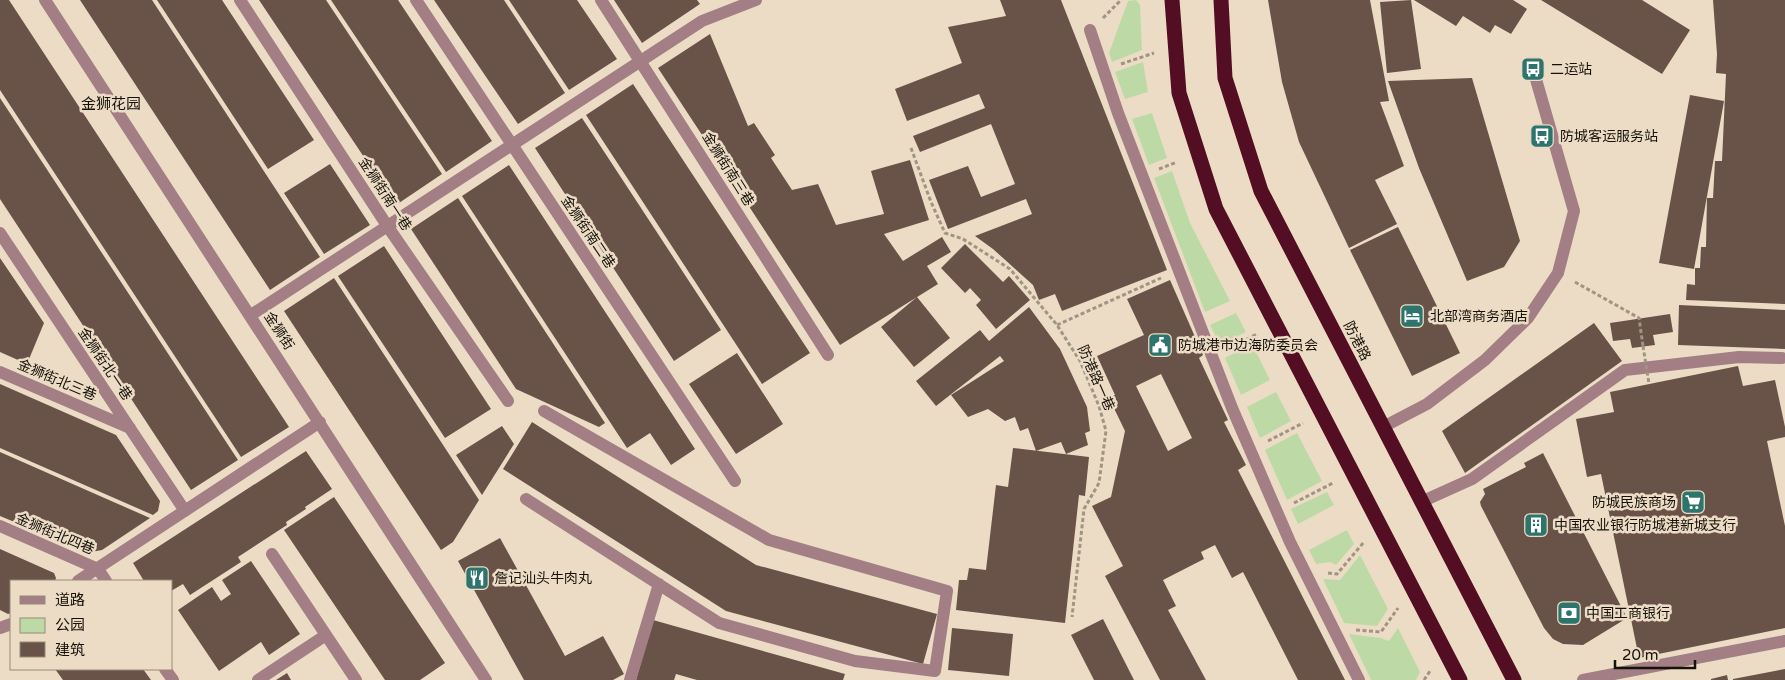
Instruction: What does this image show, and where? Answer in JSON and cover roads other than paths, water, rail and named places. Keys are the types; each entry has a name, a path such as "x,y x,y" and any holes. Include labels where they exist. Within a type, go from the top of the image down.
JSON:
{"highway":[{"path":"1172,0 1178,93 1216,209 1460,680"},
{"name":"防港路","path":"1221,0 1225,78 1261,190 1514,680"}],"street":[{"name":"金狮街","path":"45,0 486,680"},
{"name":"金狮街南一巷","path":"240,0 388,226 508,402"},
{"name":"金狮街南二巷","path":"416,0 735,480"},
{"name":"金狮街南三巷","path":"601,0 642,60 828,355"},
{"path":"251,316 702,21 756,0"},
{"path":"1090,30 1102,71 1178,271 1250,450 1305,572 1359,680"},
{"path":"1383,427 1427,404 1485,360 1528,318 1558,273 1574,211 1533,69"},
{"name":"金狮街北一巷","path":"0,233 185,511"},
{"path":"1422,502 1472,479 1625,370 1739,357 1782,358"},
{"name":"金狮街北三巷","path":"0,372 130,428"},
{"path":"526,499 719,623 855,662 935,671 947,591 769,540 544,411"},
{"path":"80,580 320,422"},
{"name":"金狮街北四巷","path":"0,526 98,569"},
{"path":"272,554 356,680"},
{"path":"98,569 105,580"},
{"path":"630,680 659,584"},
{"path":"258,680 326,635"},
{"path":"1583,680 1785,641"}],"place":[{"name":"二运站","path":"1533,69"},
{"name":"防城客运服务站","path":"1542,136"},
{"name":"北部湾商务酒店","path":"1412,316"},
{"name":"防城港市边海防委员会","path":"1160,345"},
{"name":"防城民族商场","path":"1693,502"},
{"name":"中国农业银行防城港新城支行","path":"1536,525"},
{"name":"詹记汕头牛肉丸","path":"477,578"},
{"name":"中国工商银行","path":"1569,613"}],"district":[{"name":"金狮花园","path":"111,104"}]}
